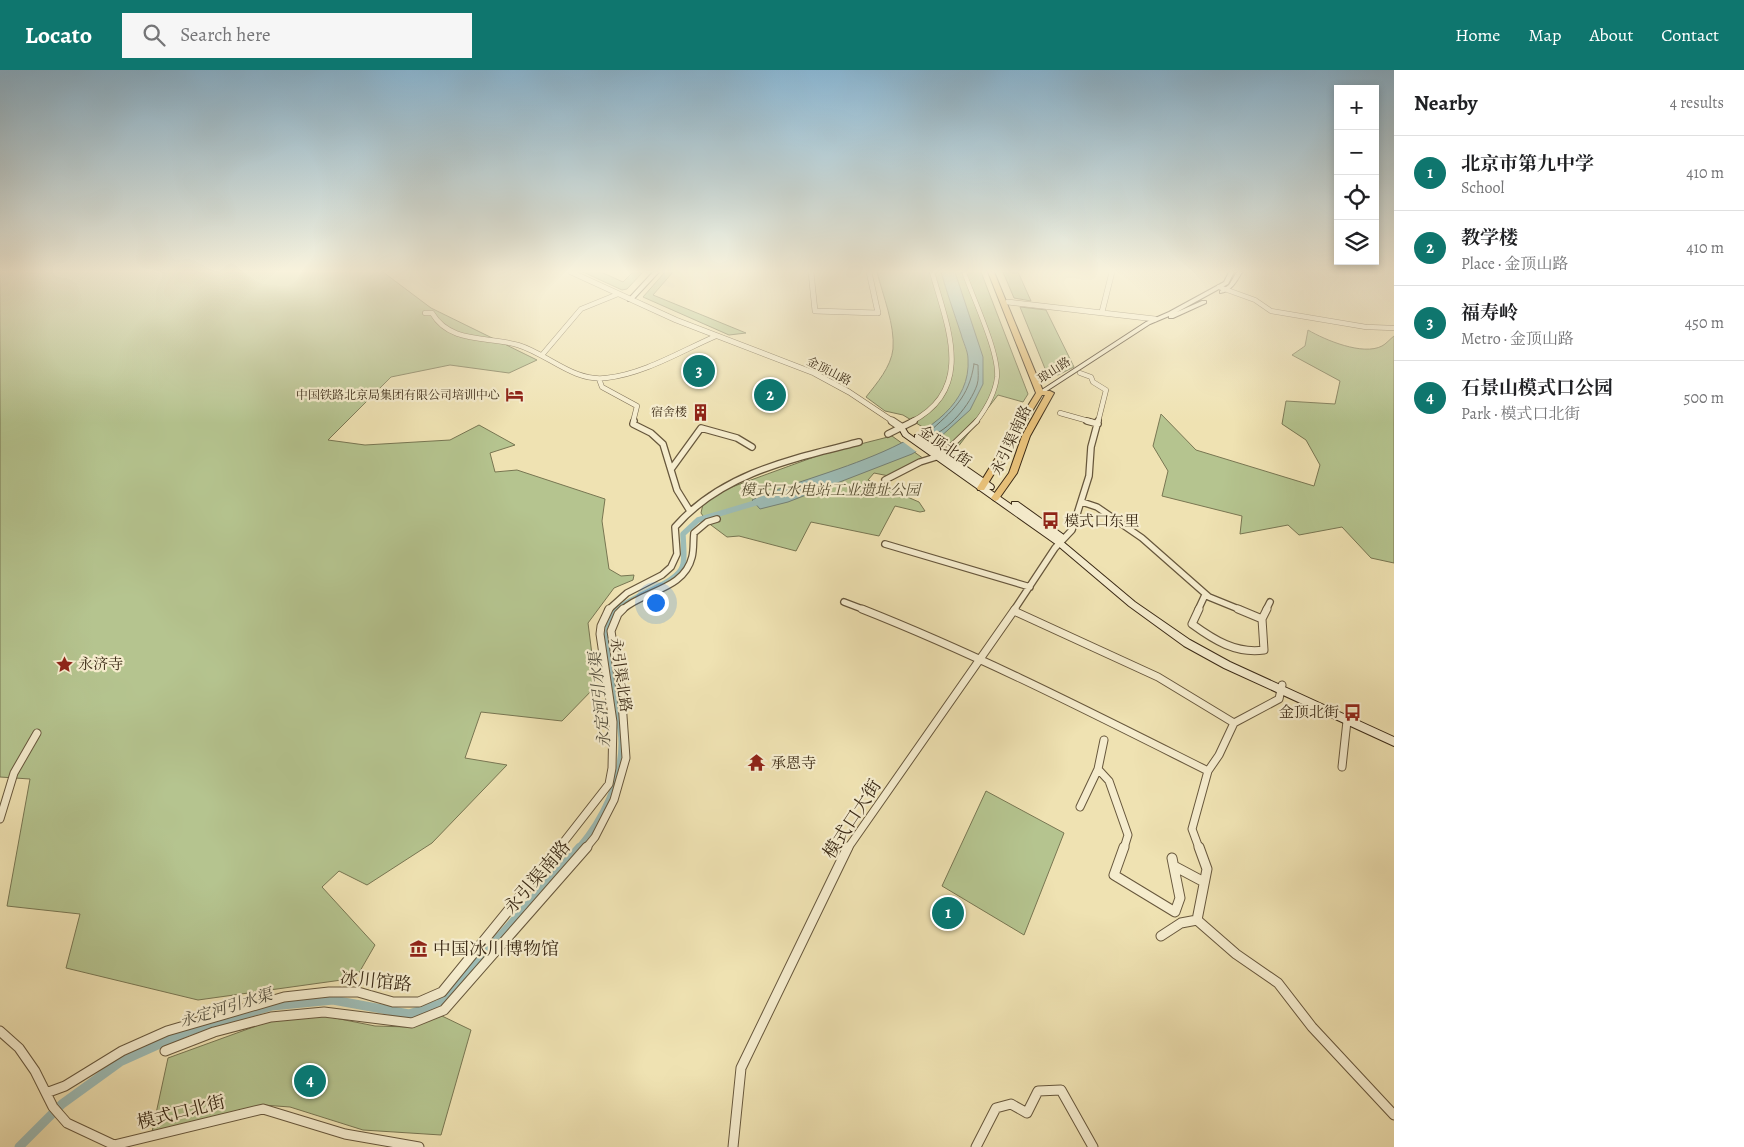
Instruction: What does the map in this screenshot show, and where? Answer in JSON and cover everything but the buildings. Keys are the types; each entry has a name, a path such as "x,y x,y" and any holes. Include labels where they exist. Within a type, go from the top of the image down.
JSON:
{"main road":[{"name":"永引渠南路","path":"997,496 1018,463 1045,392 1014,322"},
{"path":"1016,322 1045,392"},
{"name":"琅山路","path":"1045,392 1150,322"},
{"name":"琅山路","path":"1045,392 1080,373 1159,322"},
{"name":"永引渠南路","path":"983,486 1045,392"},
{"name":"金顶北街","path":"901,427 1062,541 1159,624 1227,665 1394,736"},
{"name":"金顶北街","path":"1282,688 1394,742"}],"street":[{"path":"438,322 466,337 518,345 580,376 599,379 641,369 716,336"},
{"path":"542,356 570,322"},
{"name":"金顶山路","path":"684,322 796,365 834,382 901,427"},
{"path":"888,434 933,410 944,396 953,375 954,357 945,322"},
{"path":"886,480 936,453 949,450 986,412 998,375 996,362 982,322"},
{"path":"1338,322 1366,327 1394,328"},
{"path":"1062,541 1072,530 1082,502 1106,390 1093,382 1091,377 1080,373"},
{"path":"599,379 602,386 637,406 633,424 660,441 672,468 677,490 690,510"},
{"path":"1060,413 1098,424"},
{"path":"672,468 702,428 737,438 752,447"},
{"name":"永引渠北路","path":"506,916 609,784 615,763 615,732 600,627 608,606 623,594 656,579 672,566 677,556 675,527 701,501 736,480 801,457 859,442"},
{"path":"1082,502 1096,507 1142,538 1205,595 1262,619"},
{"name":"永引渠南路","path":"165,1051 214,1032 271,1017 324,1012 374,1020 412,1023 444,1010 595,837 614,800 626,758 622,702 611,631 618,614 630,603 678,579 692,558 694,533 707,522 718,519"},
{"name":"模式口大街","path":"733,1147 741,1068 848,847 1062,541"},
{"path":"885,544 1030,587"},
{"path":"1205,595 1192,624 1214,640 1254,653 1264,650 1262,619 1270,602"},
{"path":"844,602 980,659 1208,771"},
{"path":"1014,611 1158,678 1234,723"},
{"path":"1197,920 1207,869 1192,829 1208,771 1219,755 1234,723 1279,698 1282,688"},
{"path":"1342,767 1348,721"},
{"path":"0,819 4,800 23,750 37,732"},
{"path":"1080,808 1098,769 1104,740"},
{"path":"1098,769 1109,781 1128,835 1114,875 1175,912 1180,898 1173,862 1204,882"},
{"name":"冰川馆路","path":"46,1093 65,1086 122,1051 167,1031 284,997 329,992 358,992 393,1002 419,1002 442,992 506,916"},
{"path":"1160,936 1181,922 1197,920 1236,954 1278,983 1312,1027 1394,1115"},
{"name":"模式口北街","path":"0,1031 19,1048 35,1070 53,1107 67,1123 114,1145 263,1109 345,1134 418,1147"},
{"path":"976,1147 996,1108 1012,1104 1027,1113 1038,1091 1061,1090 1093,1147"}],"green space":[{"path":"0,322 460,322 537,360 509,373 450,365 391,377 328,440 365,445 450,440 479,425 515,445 490,453 495,472 517,470 605,499 602,521 609,569 621,576 634,575 633,580 614,588 588,623 596,686 562,721 481,712 465,758 507,765 432,843 367,885 339,871 322,887 375,945 356,978 198,1000 66,968 80,914 7,906 30,779 0,777"},
{"path":"700,322 720,322 746,333 729,335"},
{"path":"890,322 1000,322 1028,394 1023,402 998,395 957,448 903,415 885,411 866,397 879,380 892,356"},
{"path":"1026,322 1052,322 1074,367 1058,375 1046,371"},
{"path":"1308,330 1344,346 1365,349 1374,349 1382,346 1394,336 1394,563 1371,558 1342,527 1299,535 1288,525 1240,534 1242,516 1162,496 1168,471 1153,446 1161,414 1196,450 1314,486 1320,465 1306,440 1282,424 1286,401 1335,404 1340,381 1292,355 1305,346"},
{"name":"模式口水电站工业遗址公园","path":"892,436 924,459 889,476 874,473 868,480 919,502 925,511 920,512 895,506 879,536 811,522 796,551 739,536 727,537 707,522 701,513 703,504 729,488 825,453"},
{"path":"986,791 1064,833 1024,935 942,886"},
{"path":"325,1016 375,1026 409,1027 442,1016 471,1030 441,1135 363,1130 290,1107 263,1105 152,1132 168,1058 270,1021"}],"water":[{"path":"957,322 972,322 983,357 983,384 970,410 938,439 912,454 788,502 760,509 752,500 778,489 847,466 884,451 918,434 945,413 963,389 968,359"}],"pier":[{"path":"921,429 939,442 918,453 902,441"}],"waterway":[{"name":"永定河引水渠","path":"618,610 633,599 664,584 679,572 684,561 683,534 698,520 762,501"},
{"name":"永定河引水渠","path":"579,848 596,825 610,799 619,772 622,743 621,730 609,667 606,638 609,623 618,610"},
{"name":"永定河引水渠","path":"19,1147 62,1104 120,1062 189,1031 272,1006 333,1000 409,1014 440,1004 580,847"}],"place":[{"name":"福寿岭","path":"699,371"},
{"name":"中国铁路北京局集团有限公司培训中心","path":"514,395"},
{"name":"教学楼","path":"770,395"},
{"name":"宿舍楼","path":"701,412"},
{"name":"模式口东里","path":"1050,521"},
{"name":"永济寺","path":"64,664"},
{"name":"金顶北街","path":"1353,712"},
{"name":"承恩寺","path":"757,763"},
{"name":"北京市第九中学","path":"948,913"},
{"name":"中国冰川博物馆","path":"419,949"},
{"name":"石景山模式口公园","path":"310,1081"}]}
